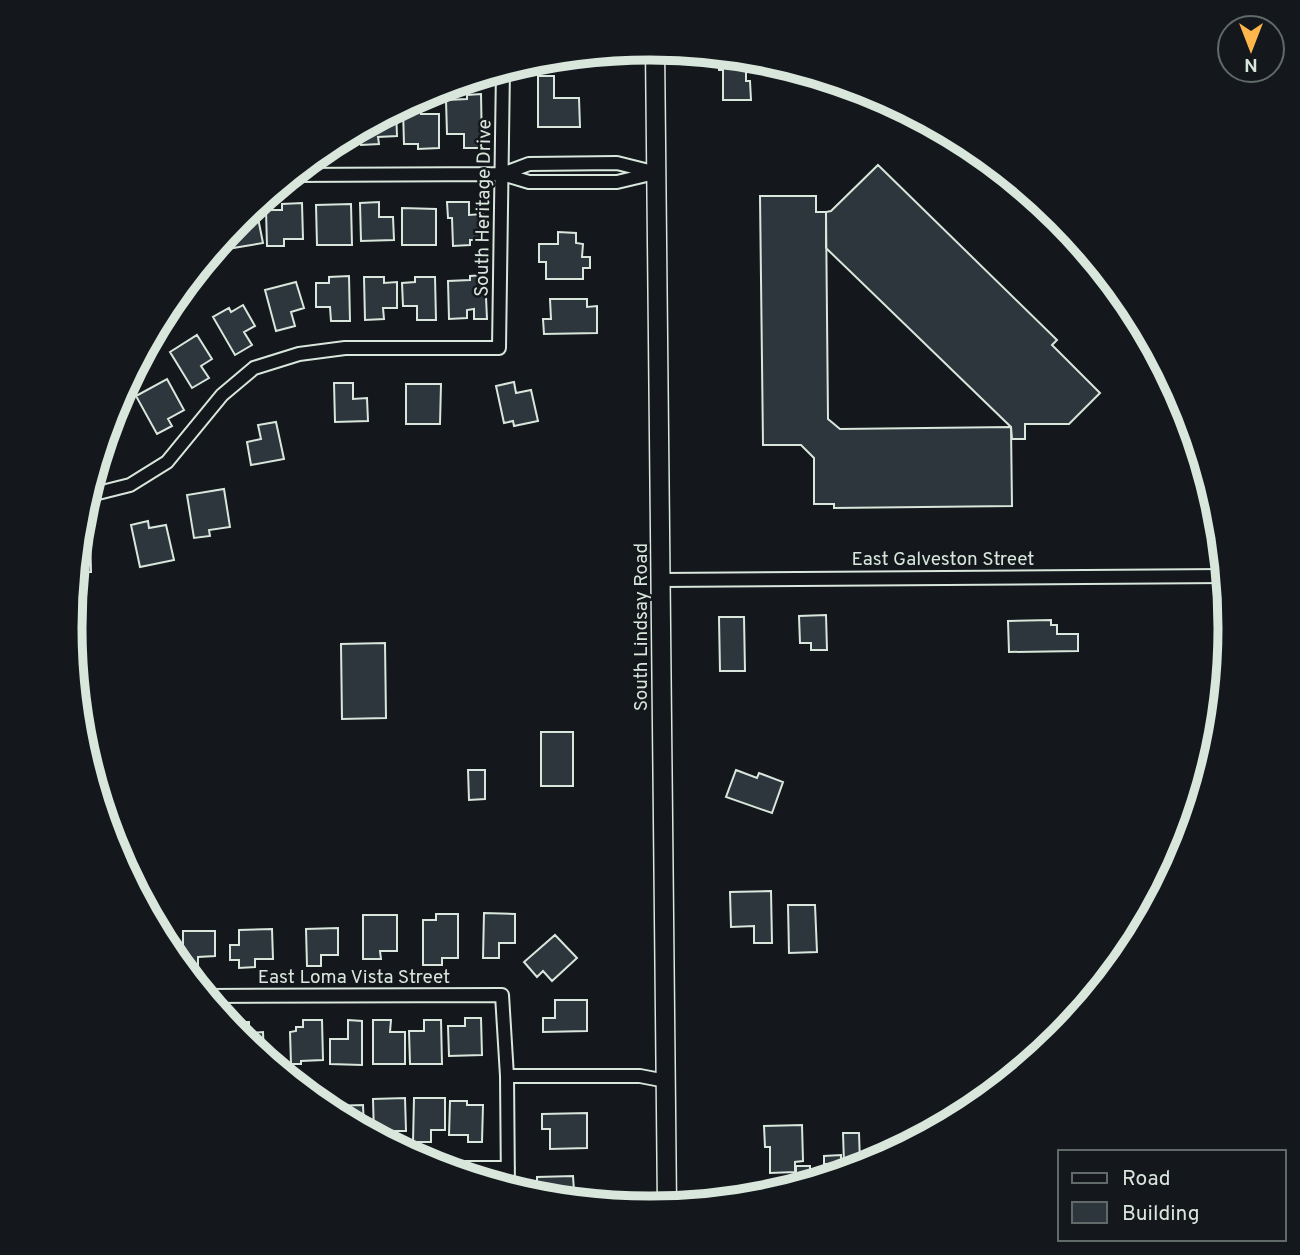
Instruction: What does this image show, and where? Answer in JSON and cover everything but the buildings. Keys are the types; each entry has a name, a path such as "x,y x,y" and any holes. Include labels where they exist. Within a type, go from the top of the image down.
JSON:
{"main road":[{"name":"South Lindsay Road","path":"656,60 667,1195"}],"street":[{"name":"South Heritage Drive","path":"98,493 130,485 167,462 222,395 254,368 299,354 345,348 499,348 503,79"},
{"path":"502,174 528,164 617,163 655,173"},
{"path":"307,175 502,174 528,182 617,182 655,173"},
{"name":"East Galveston Street","path":"661,580 1215,576"},
{"name":"East Loma Vista Street","path":"218,996 502,995 506,1076"},
{"path":"508,1177 506,1076 639,1076 666,1081"},
{"path":"477,1168 508,1168"}]}
